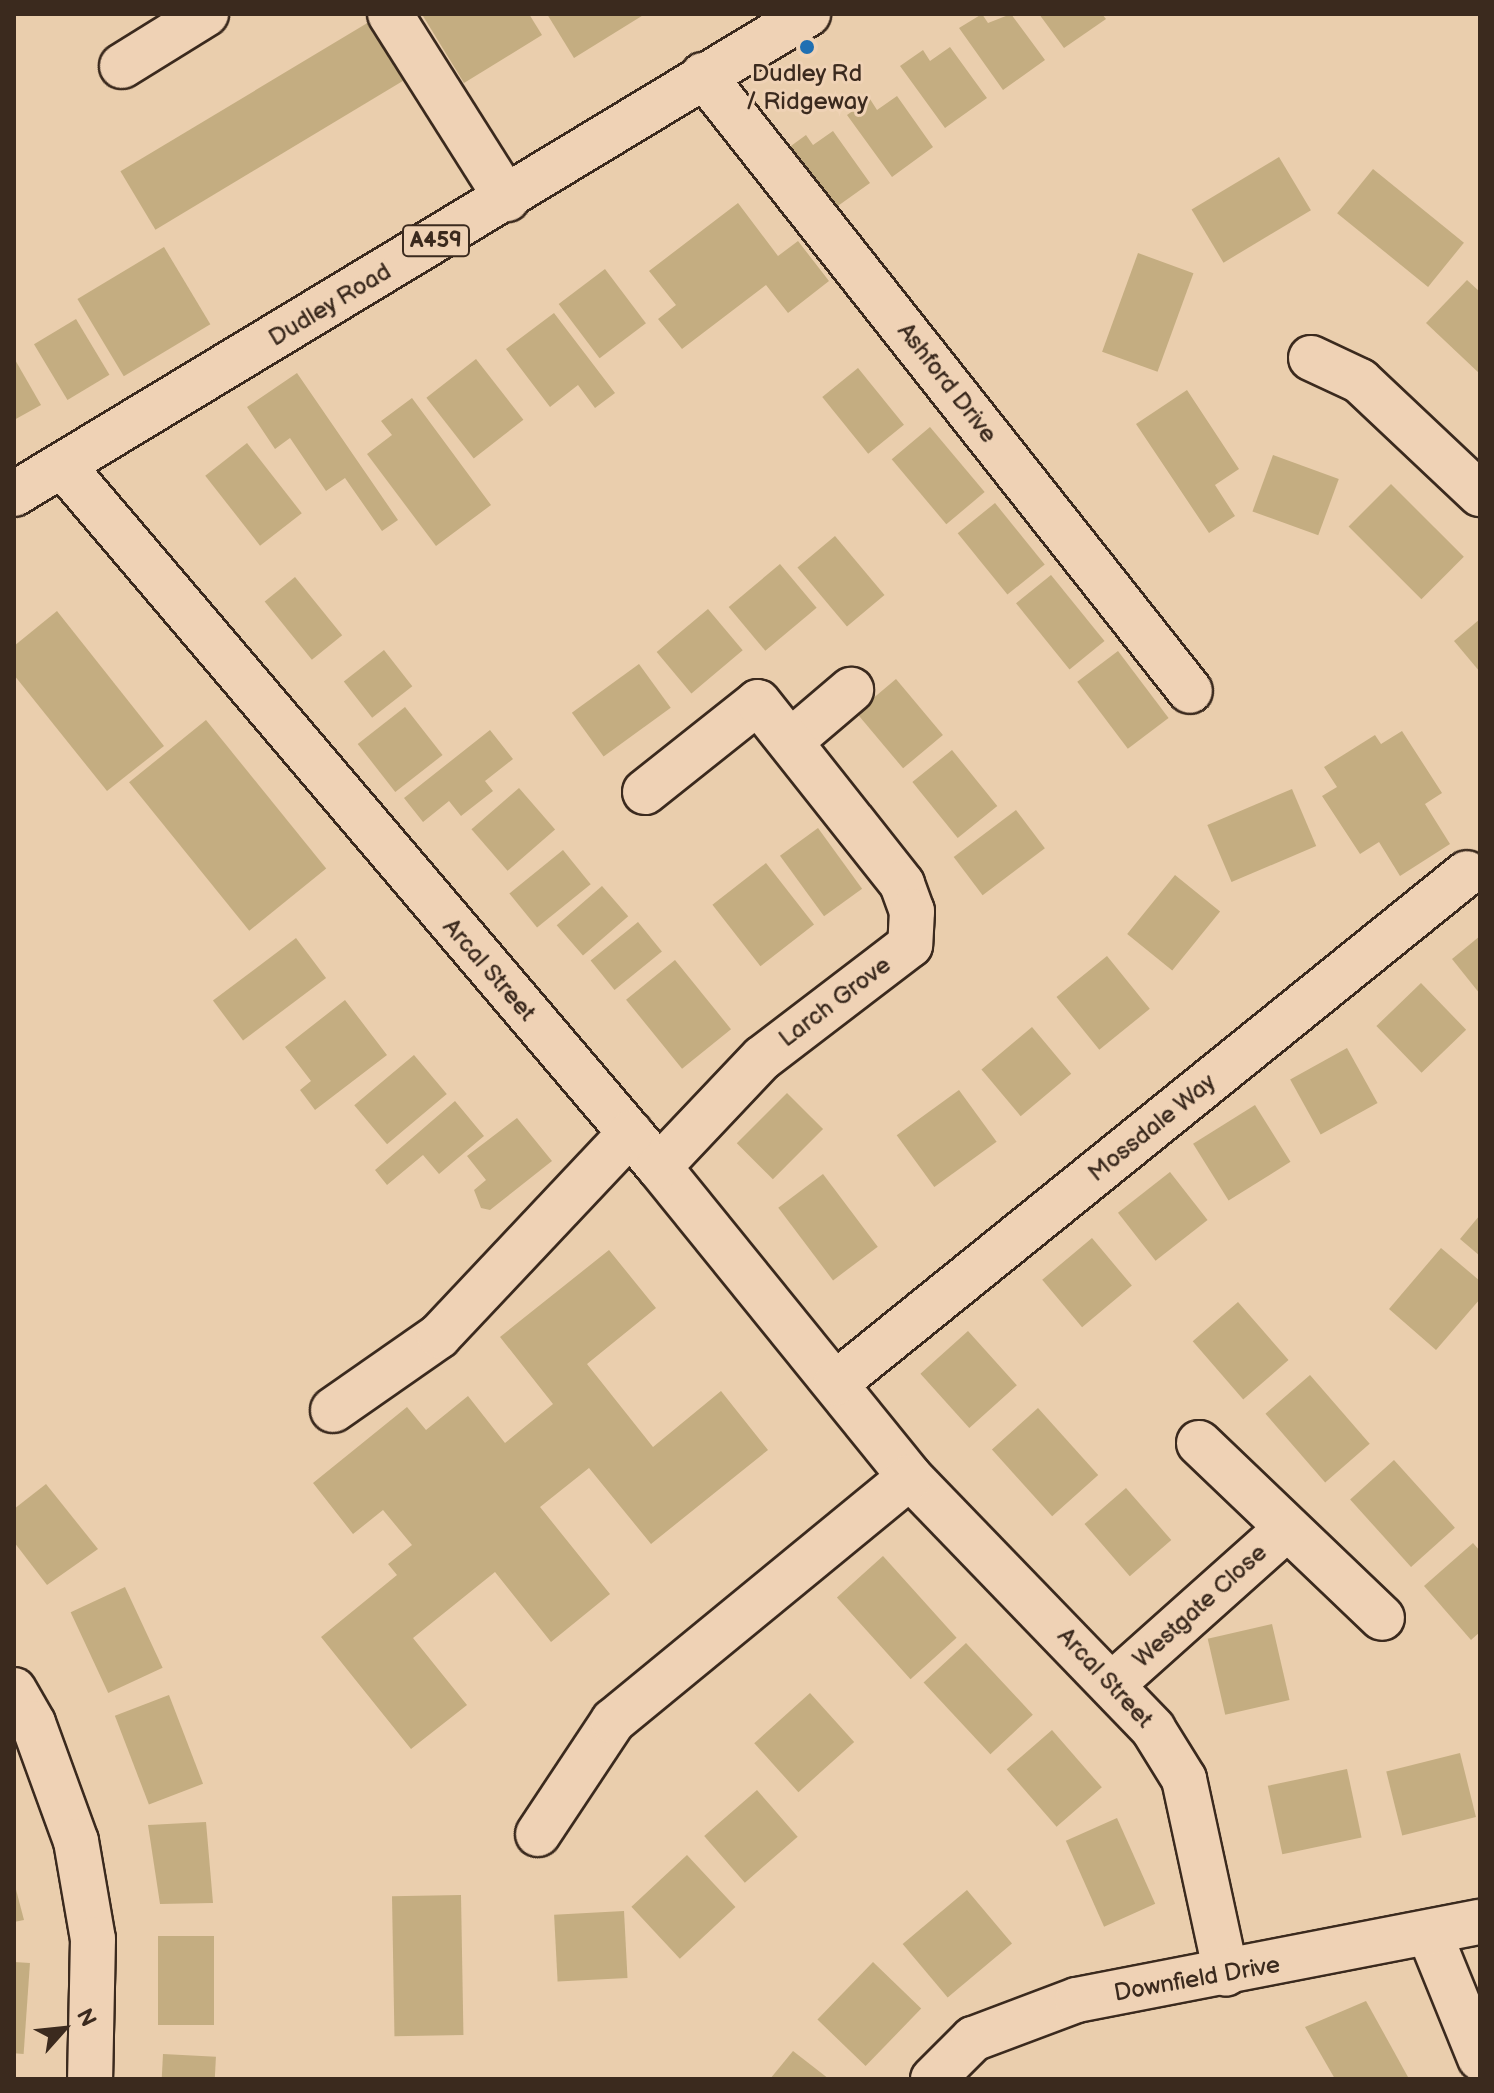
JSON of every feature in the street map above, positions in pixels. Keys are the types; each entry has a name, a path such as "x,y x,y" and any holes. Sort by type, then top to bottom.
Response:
{"street":[{"path":"122,66 206,14"},
{"path":"390,14 507,199"},
{"name":"Dudley Road","path":"14,494 507,199 703,75 808,14"},
{"name":"Ashford Drive","path":"703,75 1190,691"},
{"path":"1311,358 1360,381 1480,494"},
{"name":"Arcal Street","path":"63,466 659,1167 910,1477 1115,1682 1184,1779 1226,1974"},
{"path":"791,741 851,690"},
{"name":"Larch Grove","path":"645,792 758,702 902,884 912,911 910,945 762,1058 659,1167"},
{"name":"Mossdale Way","path":"836,1383 1467,873"},
{"path":"333,1410 439,1336 630,1133"},
{"name":"Westgate Close","path":"1199,1443 1285,1530 1382,1618"},
{"path":"538,1834 613,1721 910,1477"},
{"name":"Westgate Close","path":"1115,1682 1285,1530"},
{"path":"14,1690 33,1723 76,1841 93,1939 90,2079"},
{"name":"Downfield Drive","path":"933,2079 973,2039 1077,2000 1430,1935 1480,1922"},
{"path":"1430,1935 1480,2058"}],"building":[{"path":"529,14 542,35 464,83 423,16"},
{"path":"547,14 645,14 574,58"},
{"path":"982,14 988,23 1011,14 1045,60 1003,90 959,28"},
{"path":"1039,14 1102,14 1106,19 1064,48"},
{"path":"369,22 404,80 155,230 120,171"},
{"path":"950,47 987,98 945,128 900,66 923,50 930,61"},
{"path":"897,96 933,147 892,177 847,115 870,99 877,110"},
{"path":"833,131 870,183 828,213 784,151 806,135 813,145"},
{"path":"1279,157 1311,210 1224,263 1192,210"},
{"path":"1373,169 1464,243 1428,287 1337,213"},
{"path":"738,203 778,256 798,241 829,281 788,313 766,285 682,349 658,319 676,305 649,271"},
{"path":"164,247 210,324 124,376 77,299"},
{"path":"1138,253 1193,273 1158,372 1102,352"},
{"path":"605,269 646,323 600,358 559,304"},
{"path":"1467,280 1480,292 1480,374 1426,323"},
{"path":"554,313 615,393 595,408 578,385 550,407 506,349"},
{"path":"76,319 109,375 67,400 34,344"},
{"path":"14,358 41,405 14,420"},
{"path":"476,359 523,420 474,458 426,398"},
{"path":"858,368 904,425 868,454 822,397"},
{"path":"297,373 398,520 382,531 345,478 326,491 290,438 275,449 247,407"},
{"path":"1187,390 1239,469 1215,485 1235,516 1209,533 1136,424"},
{"path":"412,398 491,505 436,546 367,454 392,435 381,421"},
{"path":"930,427 985,492 946,524 892,459"},
{"path":"247,443 302,513 260,546 205,476"},
{"path":"1273,455 1339,479 1318,535 1252,511"},
{"path":"1391,484 1464,557 1421,599 1349,526"},
{"path":"995,503 1045,564 1007,595 958,533"},
{"path":"835,536 884,595 847,626 797,567"},
{"path":"780,564 817,608 765,651 729,607"},
{"path":"1051,575 1104,641 1070,669 1016,603"},
{"path":"295,577 342,635 312,660 265,602"},
{"path":"708,609 743,650 691,693 657,652"},
{"path":"57,611 164,746 107,791 14,675 14,646"},
{"path":"1480,619 1480,672 1454,641"},
{"path":"384,650 412,686 372,718 344,681"},
{"path":"1118,651 1169,718 1128,749 1077,682"},
{"path":"639,664 671,708 604,756 572,713"},
{"path":"896,679 943,735 903,768 856,712"},
{"path":"405,707 443,755 395,792 358,744"},
{"path":"206,720 326,868 249,931 129,782"},
{"path":"490,730 513,759 485,781 493,791 461,816 449,801 423,822 404,798"},
{"path":"1402,731 1442,793 1425,804 1450,844 1400,876 1379,842 1360,854 1322,796 1337,787 1324,767 1375,735 1381,744"},
{"path":"952,750 997,806 958,838 912,782"},
{"path":"519,788 555,830 508,871 471,829"},
{"path":"1292,789 1316,846 1232,882 1207,825"},
{"path":"1016,810 1045,848 983,895 954,857"},
{"path":"818,828 862,889 824,916 780,856"},
{"path":"563,850 591,884 537,928 509,893"},
{"path":"766,863 814,924 760,966 712,905"},
{"path":"1175,875 1220,912 1172,971 1127,934"},
{"path":"602,886 628,916 583,956 557,925"},
{"path":"638,922 662,952 615,990 591,960"},
{"path":"1480,936 1480,994 1452,959"},
{"path":"296,938 326,978 243,1041 213,1001"},
{"path":"1107,956 1150,1009 1099,1050 1056,997"},
{"path":"675,960 731,1029 682,1069 626,1000"},
{"path":"1421,983 1466,1030 1422,1073 1376,1026"},
{"path":"345,1000 387,1055 315,1110 300,1090 311,1081 285,1047"},
{"path":"1032,1027 1071,1074 1021,1116 981,1069"},
{"path":"1347,1048 1378,1103 1321,1135 1290,1080"},
{"path":"414,1055 447,1094 387,1144 354,1105"},
{"path":"959,1090 997,1142 934,1187 897,1135"},
{"path":"787,1093 823,1129 773,1179 737,1143"},
{"path":"455,1101 484,1136 439,1174 423,1155 387,1185 375,1170"},
{"path":"1255,1105 1291,1162 1229,1201 1193,1144"},
{"path":"517,1118 552,1161 490,1210 481,1208 474,1190 486,1180 467,1156"},
{"path":"1170,1172 1208,1220 1156,1261 1118,1213"},
{"path":"823,1174 878,1247 833,1280 778,1208"},
{"path":"1480,1215 1480,1256 1460,1239"},
{"path":"1092,1238 1132,1285 1082,1327 1042,1280"},
{"path":"1441,1248 1480,1281 1480,1299 1436,1350 1389,1309"},
{"path":"609,1250 656,1308 587,1364 653,1447 721,1391 768,1450 651,1544 589,1468 540,1507 610,1594 551,1642 495,1572 413,1638 467,1705 411,1749 321,1637 397,1575 388,1564 412,1545 383,1510 353,1534 313,1483 407,1407 426,1430 468,1396 505,1443 553,1404 500,1337"},
{"path":"1238,1302 1289,1360 1243,1399 1193,1341"},
{"path":"968,1331 1017,1385 969,1428 920,1374"},
{"path":"1310,1375 1370,1444 1325,1482 1265,1414"},
{"path":"1038,1408 1098,1475 1052,1516 992,1449"},
{"path":"1394,1460 1455,1528 1411,1567 1350,1499"},
{"path":"46,1484 98,1549 47,1585 14,1542 14,1509"},
{"path":"1126,1488 1171,1540 1130,1576 1084,1524"},
{"path":"1473,1543 1480,1551 1480,1632 1471,1640 1424,1586"},
{"path":"883,1556 957,1638 911,1679 837,1597"},
{"path":"125,1587 163,1668 108,1693 71,1612"},
{"path":"1272,1624 1290,1700 1225,1715 1208,1639"},
{"path":"966,1643 1033,1715 990,1754 924,1683"},
{"path":"810,1693 854,1742 798,1792 754,1743"},
{"path":"169,1695 203,1784 149,1804 115,1716"},
{"path":"1052,1730 1102,1787 1057,1827 1007,1769"},
{"path":"1460,1753 1476,1817 1402,1835 1386,1771"},
{"path":"1347,1769 1362,1837 1282,1854 1268,1786"},
{"path":"757,1790 798,1837 745,1883 704,1836"},
{"path":"1117,1818 1155,1904 1104,1927 1066,1841"},
{"path":"206,1822 213,1903 160,1904 148,1825"},
{"path":"687,1855 735,1907 680,1959 631,1907"},
{"path":"14,1882 24,1920 14,1922"},
{"path":"967,1890 1012,1944 948,1998 903,1944"},
{"path":"461,1895 463,2035 394,2036 392,1896"},
{"path":"624,1911 628,1978 558,1982 554,1915"},
{"path":"158,1936 214,1936 214,2025 158,2025"},
{"path":"14,1962 30,1963 24,2054 14,2053"},
{"path":"873,1962 921,2009 866,2066 817,2020"},
{"path":"1366,2001 1408,2077 1335,2079 1305,2027"},
{"path":"793,2051 829,2079 770,2079"},
{"path":"163,2054 216,2057 215,2079 162,2079"}],"place":[{"name":"Dudley Rd / Ridgeway","path":"807,47"}]}
